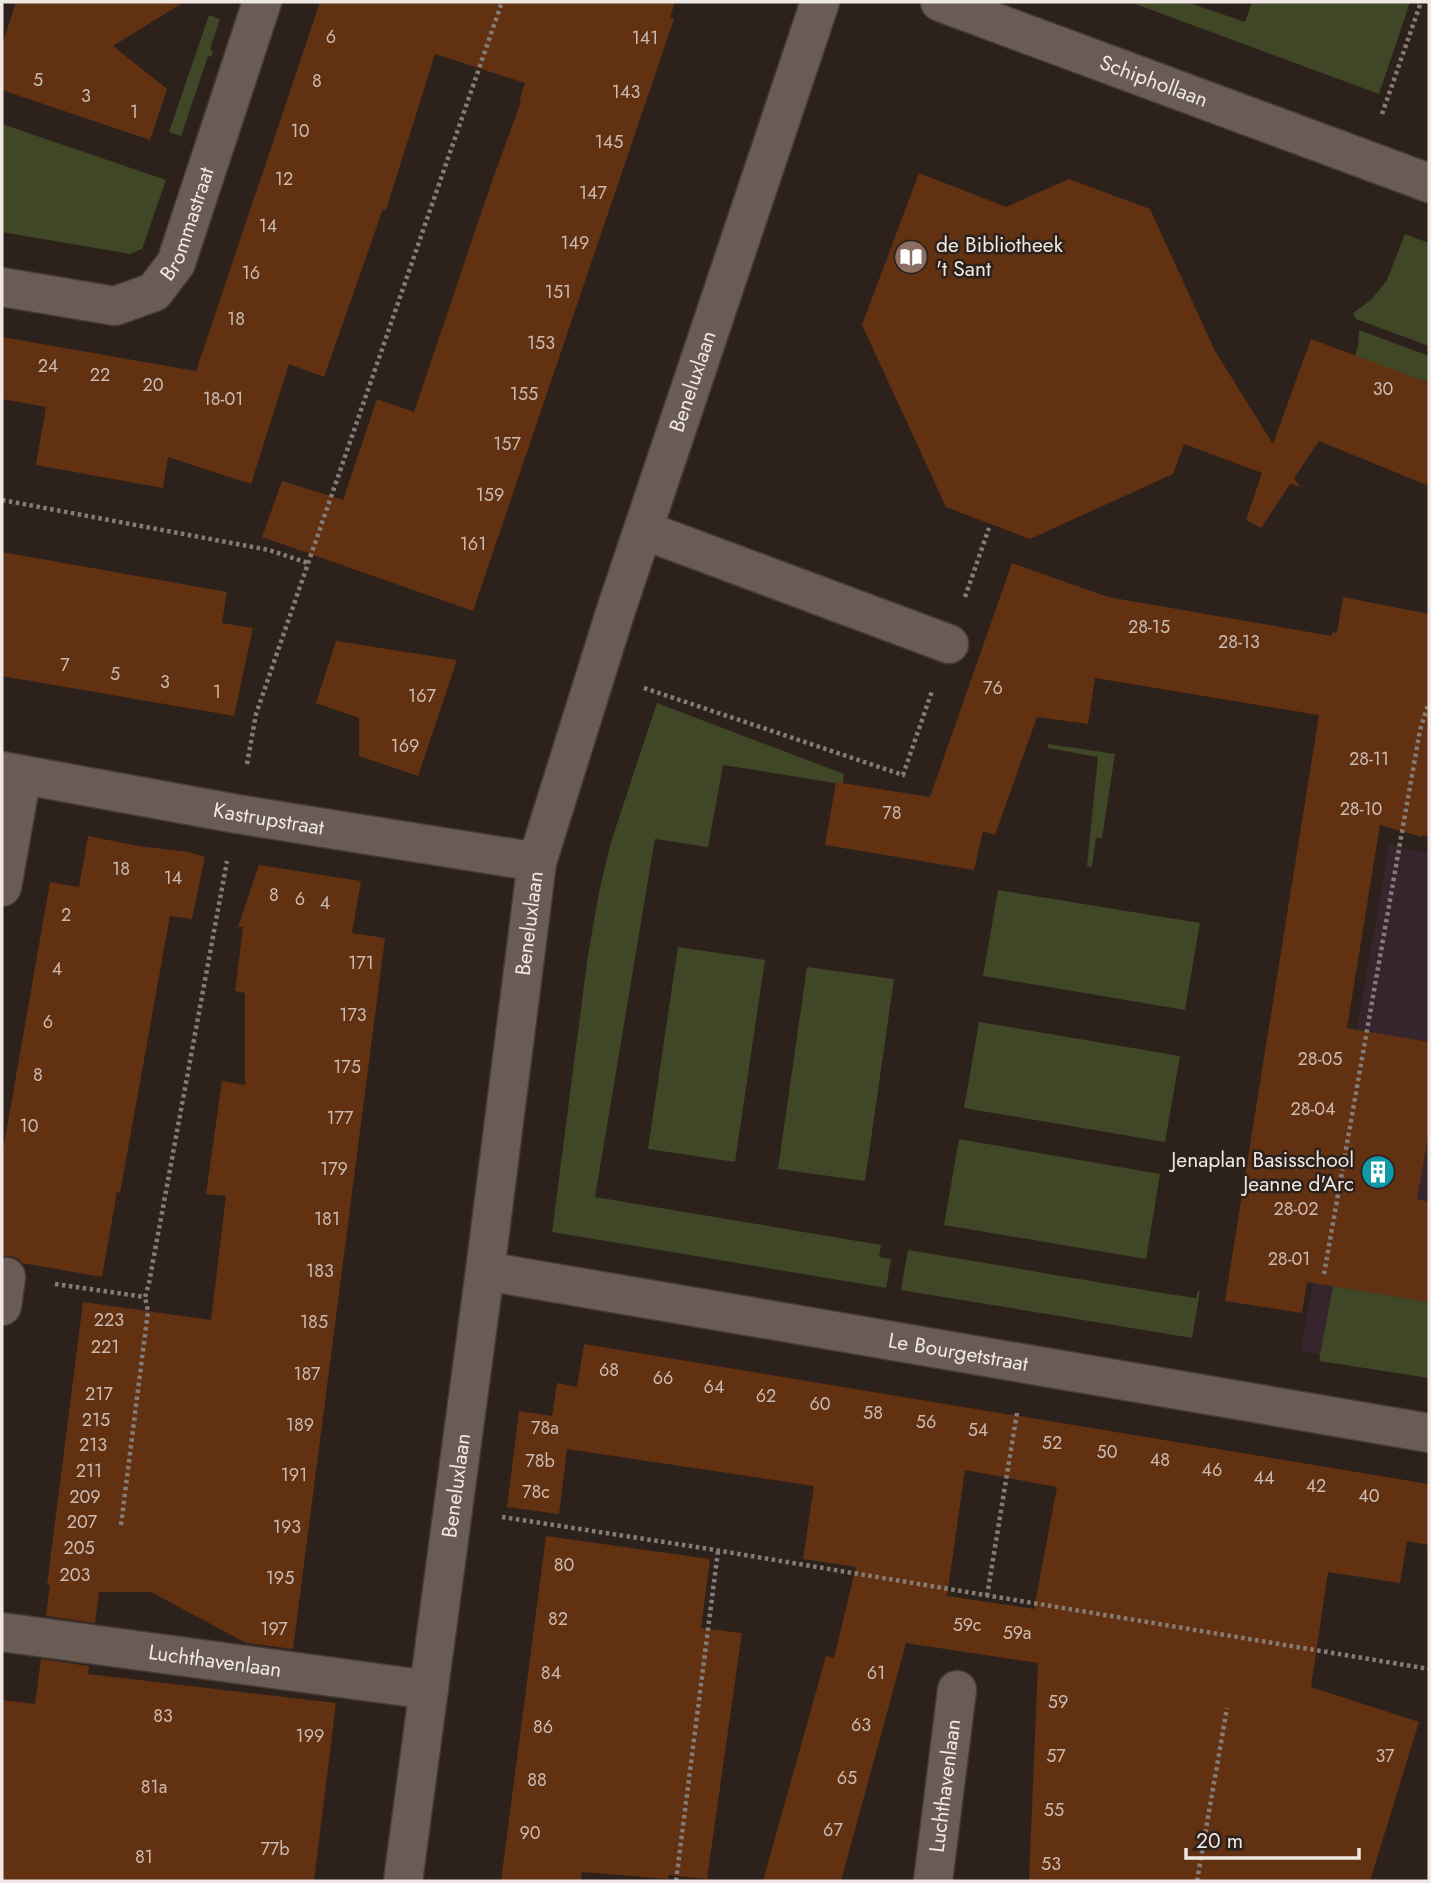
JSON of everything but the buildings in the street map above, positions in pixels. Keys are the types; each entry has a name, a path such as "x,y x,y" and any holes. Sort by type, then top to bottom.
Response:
{"street":[{"name":"Brommastraat","path":"2,287 115,306 154,292 176,264 262,2"},
{"name":"Beneluxlaan","path":"403,1881 537,862 643,530 820,2"},
{"name":"Schiphollaan","path":"940,2 1429,183"},
{"path":"643,530 949,644"},
{"path":"2,887 12,773"},
{"name":"Kastrupstraat","path":"12,773 237,814 537,862"},
{"name":"Le Bourgetstraat","path":"485,1271 1429,1433"},
{"name":"Luchthavenlaan","path":"2,1632 429,1690"},
{"name":"Luchthavenlaan","path":"933,1881 957,1690"}],"path":[{"path":"237,814 256,714 502,2"},
{"path":"1367,160 1420,2"},
{"path":"2,500 270,550 308,563"},
{"path":"597,672 902,775 989,528"},
{"path":"1324,1273 1420,730 1429,702"},
{"path":"121,1525 148,1311 145,1297 227,860"},
{"path":"4,1292 145,1297"},
{"path":"987,1596 1025,1364"},
{"path":"453,1509 1429,1669"},
{"path":"676,1881 719,1551"},
{"path":"1197,1881 1227,1708"}],"shaded area":[{"path":"1389,845 1429,853 1429,1374 1301,1351"}],"green space":[{"path":"1130,2 1186,2 1245,22 1252,2 1410,2 1379,94"},
{"path":"209,15 220,19 210,49 213,51 211,57 208,56 181,136 169,132"},
{"path":"2,124 166,180 142,249 130,254 2,232"},
{"path":"1405,234 1429,243 1429,346 1356,319 1353,313 1371,300 1387,280"},
{"path":"1359,330 1429,356 1429,383 1355,356"},
{"path":"657,703 844,774 843,783 723,765 708,847 655,839 595,1197 881,1245 879,1257 891,1259 886,1288 552,1232 588,955 599,892 611,842"},
{"path":"1048,744 1115,754 1102,838 1096,838 1092,867 1087,866 1098,757 1048,748"},
{"path":"998,890 1200,923 1185,1010 983,976"},
{"path":"678,947 765,960 735,1162 648,1149"},
{"path":"807,967 894,979 865,1181 778,1169"},
{"path":"979,1022 1180,1056 1165,1142 964,1108"},
{"path":"959,1139 1160,1174 1146,1259 944,1225"},
{"path":"908,1250 1196,1298 1200,1291 1192,1338 901,1290"},
{"path":"1333,1286 1429,1302 1429,1378 1319,1361"}],"place":[{"name":"de Bibliotheek 't Sant","path":"911,257"},
{"name":"Jenaplan Basisschool Jeanne d'Arc","path":"1378,1172"}]}
